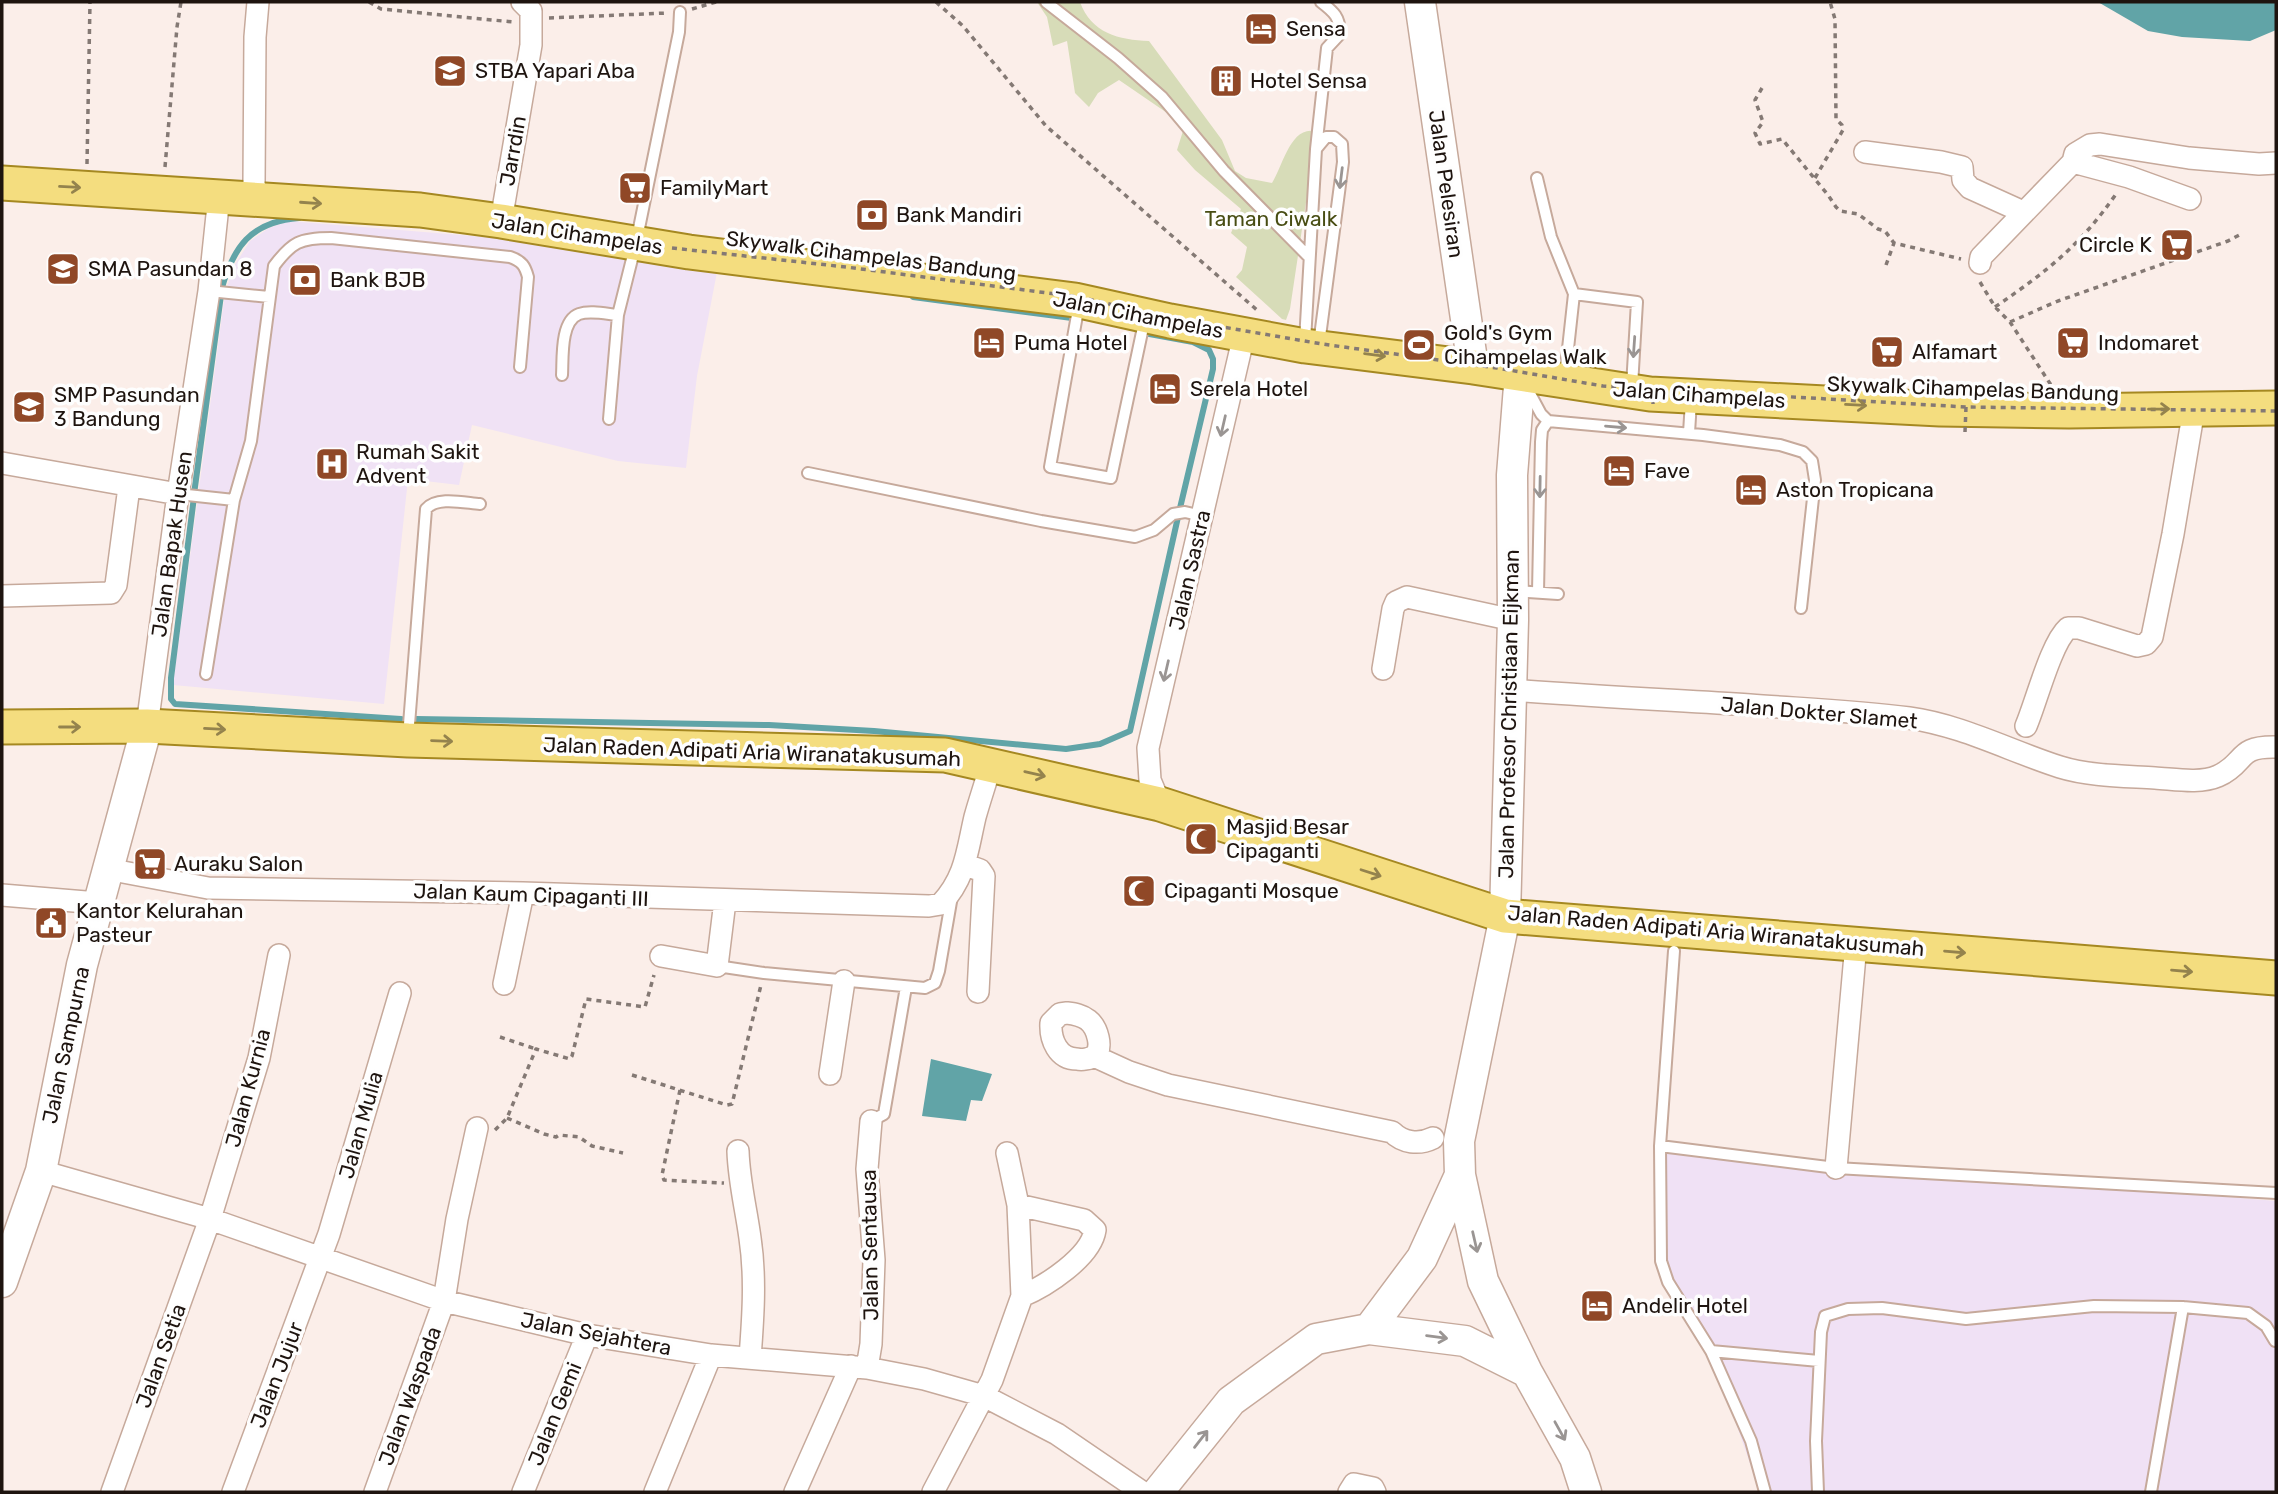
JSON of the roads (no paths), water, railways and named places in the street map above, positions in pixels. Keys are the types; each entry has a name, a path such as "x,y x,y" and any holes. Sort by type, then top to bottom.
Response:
{"main road":[{"name":"Jalan Cihampelas","path":"2,183 420,210 501,220 689,252 1080,301 1162,320 1283,336 1645,395 1940,410 2063,403 2276,410"},
{"name":"Jalan Raden Adipati Aria Wiranatakusumah","path":"2,727 147,726 408,740 946,755 1160,804 1505,915 2276,978"}],"street":[{"path":"257,199 254,183 254,79 258,2"},
{"name":"Jalan Pelesiran","path":"1420,2 1473,367"},
{"name":"Jarrdin","path":"501,220 529,15"},
{"path":"1980,263 1981,257 2073,162 2075,154 2080,150 2099,144 2189,158 2276,163"},
{"path":"1865,152 1962,167 1963,180 1970,188 2023,212"},
{"path":"2073,162 2129,177 2190,200"},
{"name":"Jalan Bapak Husen","path":"147,726 209,291 219,196"},
{"name":"Jalan Sastra","path":"1160,804 1150,780 1148,748 1202,516 1283,336"},
{"name":"Jalan Profesor Christiaan Eijkman","path":"1520,374 1512,475 1521,601 1511,690 1505,915 1444,1140 1460,1175 1483,1280 1527,1372 1575,1458 1586,1492"},
{"path":"2026,726 2054,646 2068,628 2079,628 2137,646 2146,644 2152,637 2194,409"},
{"path":"2,463 178,494"},
{"path":"2,596 111,593 116,585 128,486"},
{"path":"1383,669 1393,609 1401,598 1521,601"},
{"name":"Jalan Dokter Slamet","path":"1511,690 1911,718 1966,732 2063,768 2154,778 2200,780 2217,776 2233,766 2244,752 2258,746 2276,747"},
{"name":"Jalan Sampurna","path":"2,1282 41,1171 82,965 91,902 107,869 147,726"},
{"path":"952,892 966,865 975,816 991,764"},
{"path":"966,865 980,870 984,877 978,992"},
{"name":"Jalan Kaum Cipaganti III","path":"107,869 208,888 929,906 942,904 952,892"},
{"path":"504,984 523,894"},
{"path":"2,895 91,902"},
{"path":"661,956 717,966 725,901"},
{"path":"1836,1168 1856,944"},
{"name":"Jalan Kurnia","path":"210,1219 259,1058 279,955"},
{"path":"830,1074 844,981"},
{"name":"Jalan Mulia","path":"321,1257 400,993"},
{"path":"1094,1056 1129,1072 1168,1084 1392,1132 1402,1127 1425,1131 1444,1140"},
{"name":"Jalan Sentausa","path":"795,1492 871,1344 874,1260 867,1169 871,1121"},
{"name":"Jalan Waspada","path":"375,1492 444,1301 477,1128"},
{"path":"738,1151 739,1184 751,1251 755,1301 750,1358"},
{"path":"933,1492 984,1396 1008,1341 1022,1296 1018,1205 1007,1153"},
{"name":"Jalan Sejahtera","path":"41,1171 210,1219 444,1301 587,1335 711,1355 859,1367 924,1379 984,1396 1057,1434 1142,1492"},
{"name":"Jalan Profesor Christiaan Eijkman","path":"1369,1329 1422,1258 1460,1175"},
{"path":"1018,1205 1084,1220 1095,1230 1092,1238 1065,1271 1046,1286 1022,1296"},
{"name":"Jalan Setia","path":"112,1492 210,1219"},
{"name":"Jalan Jujur","path":"233,1492 321,1257"},
{"path":"1158,1492 1231,1401 1316,1339 1369,1329 1465,1341 1527,1372"},
{"name":"Jalan Gemi","path":"523,1492 587,1335"},
{"path":"654,1492 711,1355"},
{"path":"1350,1489 1354,1484 1380,1492"}],"lane":[{"path":"1046,2 1118,58 1162,97 1224,171 1309,257"},
{"path":"1283,336 1309,257 1316,149 1327,48 1340,34 1340,22 1333,10 1321,2"},
{"path":"608,419 618,315 636,243 680,12"},
{"path":"1283,336 1343,162 1342,144 1334,137 1326,137 1316,149"},
{"path":"1537,177 1551,237 1574,294 1564,382"},
{"path":"206,674 234,500 251,441 274,266 285,251 296,242 310,238 331,238 510,257 519,261 525,267 528,277 520,368"},
{"path":"209,291 269,298"},
{"path":"1574,294 1637,302 1645,395"},
{"path":"1080,301 1051,467 1111,478 1162,320"},
{"path":"562,376 565,340 571,320 578,314 585,313 618,315"},
{"path":"1520,374 1541,414 1548,421 1689,433 1780,445 1803,452 1812,461 1815,480 1801,608"},
{"path":"1689,433 1691,397"},
{"path":"1548,421 1542,430 1521,601 1558,594"},
{"path":"808,473 1041,521 1135,537 1154,530 1173,514 1185,512 1202,516"},
{"path":"178,494 234,500"},
{"path":"408,740 426,509 429,504 436,502 480,504"},
{"path":"717,966 925,988 935,983 939,971 952,892"},
{"path":"1674,951 1660,1146 1661,1261 1664,1272 1711,1351 1751,1441 1765,1492"},
{"path":"871,1121 884,1114 906,987"},
{"path":"1660,1146 1836,1168 2276,1193"},
{"path":"1818,1492 1816,1441 1819,1361 1825,1316 1848,1309 1882,1308 1966,1319 2094,1306 2183,1307 2248,1313 2266,1326 2275,1341"},
{"path":"2151,1492 2183,1307"},
{"path":"1711,1351 1819,1361"}],"water":[{"path":"2098,2 2276,2 2276,30 2250,41 2182,37 2148,31"},
{"path":"931,1059 992,1074 982,1101 971,1100 966,1121 922,1116"}],"waterway":[{"path":"221,291 231,262 246,240 268,225 299,218"},
{"path":"194,494 221,295"},
{"path":"913,297 1072,318"},
{"path":"1144,333 1193,342 1209,350 1213,359 1213,369 1180,508"},
{"path":"194,497 171,678 171,699 175,704 401,719"},
{"path":"416,719 769,725 874,731 1066,749 1100,744 1130,731 1178,517"}],"place":[{"name":"Sensa","path":"1261,29"},
{"name":"STBA Yapari Aba","path":"450,71"},
{"name":"Hotel Sensa","path":"1226,81"},
{"name":"FamilyMart","path":"635,188"},
{"name":"Bank Mandiri","path":"872,215"},
{"name":"Circle K","path":"2177,245"},
{"name":"SMA Pasundan 8","path":"63,269"},
{"name":"Bank BJB","path":"305,280"},
{"name":"Puma Hotel","path":"989,343"},
{"name":"Indomaret","path":"2073,343"},
{"name":"Gold's Gym Cihampelas Walk","path":"1419,345"},
{"name":"Alfamart","path":"1887,352"},
{"name":"Serela Hotel","path":"1165,389"},
{"name":"SMP Pasundan 3 Bandung","path":"29,407"},
{"name":"Rumah Sakit Advent","path":"332,464"},
{"name":"Fave","path":"1619,471"},
{"name":"Aston Tropicana","path":"1751,490"},
{"name":"Masjid Besar Cipaganti","path":"1201,839"},
{"name":"Auraku Salon","path":"150,864"},
{"name":"Cipaganti Mosque","path":"1139,891"},
{"name":"Kantor Kelurahan Pasteur","path":"51,923"},
{"name":"Andelir Hotel","path":"1597,1306"}],"park label":[{"name":"Taman Ciwalk","path":"1271,219"}]}
